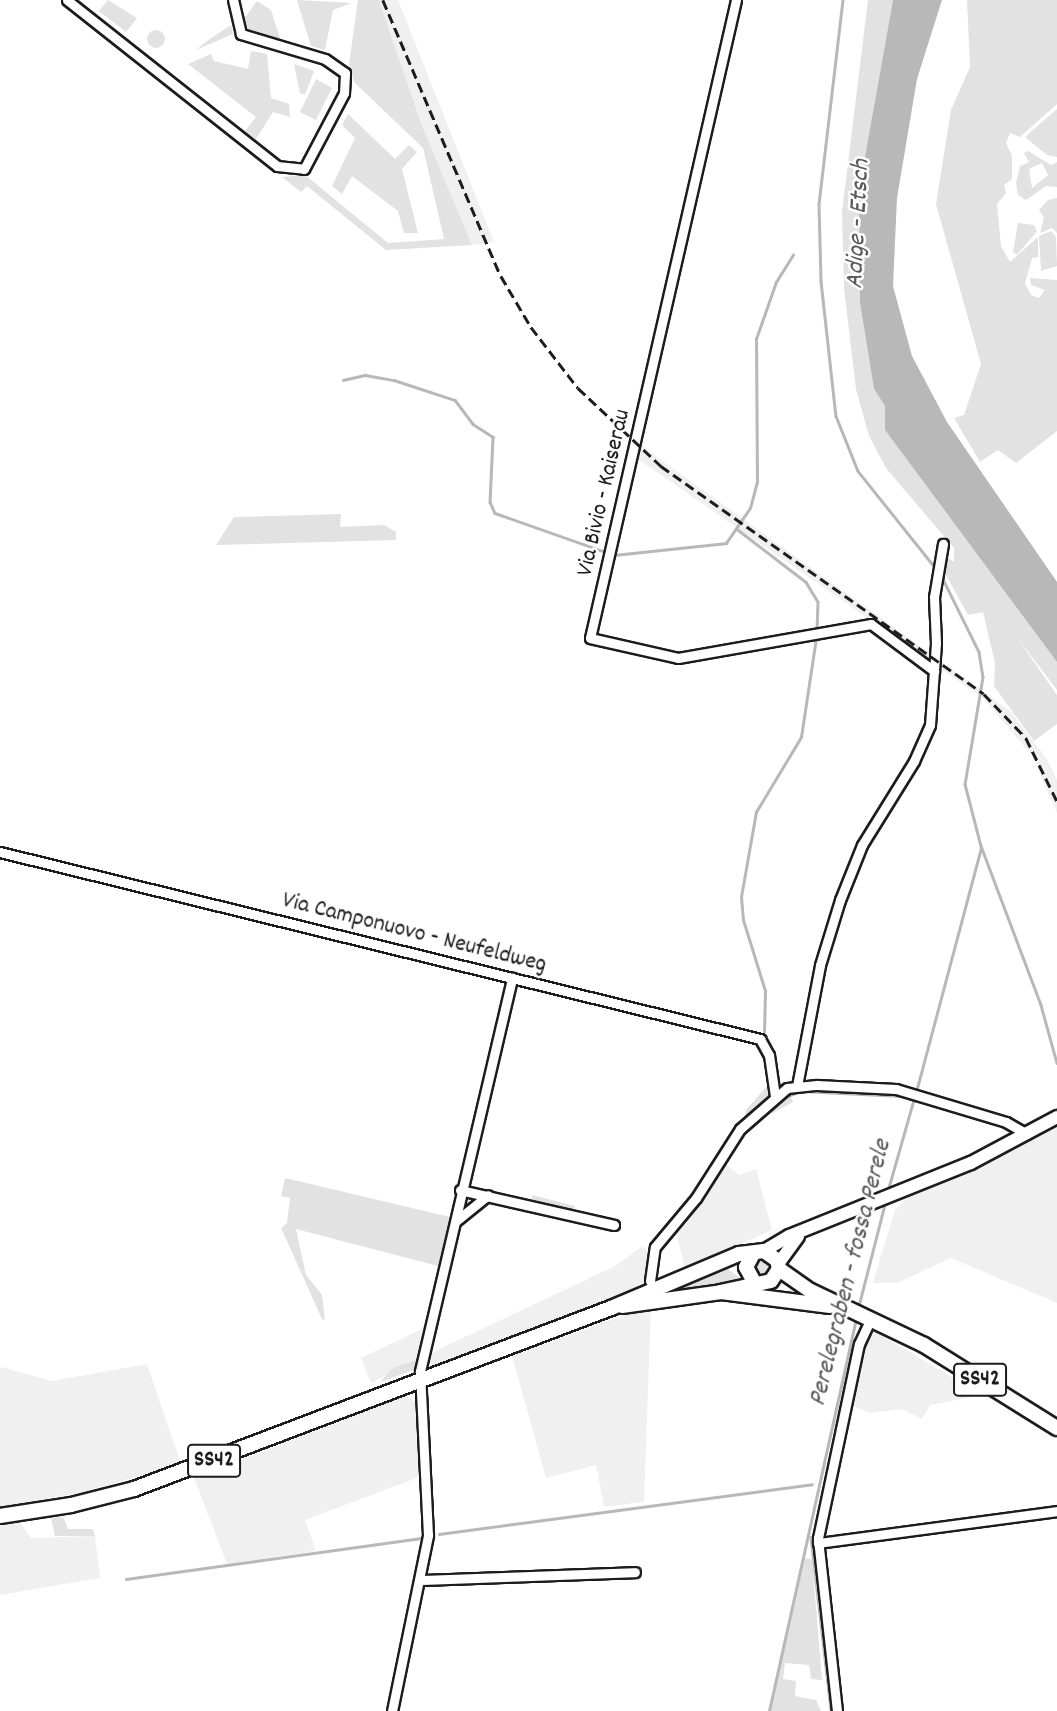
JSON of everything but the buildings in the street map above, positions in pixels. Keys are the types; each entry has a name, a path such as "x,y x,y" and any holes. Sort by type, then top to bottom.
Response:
{"main road":[{"path":"754,1282 746,1270 758,1253 803,1231 971,1163 1057,1116"},
{"path":"776,1271 803,1231"},
{"name":"SS42","path":"0,1516 71,1505 134,1489 611,1308 739,1254 758,1253 776,1271 853,1312 924,1345 1057,1428"},
{"name":"SS42","path":"611,1308 721,1292 754,1282 776,1271"},
{"name":"SS42","path":"721,1292 853,1312"}],"street":[{"path":"67,0 276,166 304,169 344,93 345,73 325,58 241,34 233,0"},
{"name":"Via Bivio - Kaiserau","path":"736,0 590,638 678,658 871,624 934,671"},
{"path":"797,1086 828,935 862,845 924,740 930,724 934,671 935,580 943,544"},
{"name":"Via Camponuovo - Neufeldweg","path":"0,852 511,981 760,1039 769,1055 775,1096"},
{"path":"391,1711 428,1535 420,1380 456,1221 460,1190 511,981"},
{"path":"650,1281 655,1247 696,1198 740,1129 775,1096 797,1086 917,1094 1006,1122 1027,1134"},
{"path":"460,1190 614,1225"},
{"path":"456,1221 488,1195"},
{"path":"837,1711 818,1543 859,1344 853,1312"},
{"path":"818,1543 1057,1511"},
{"path":"420,1580 635,1572"}],"shaded area":[{"path":"108,0 137,18 126,32 99,11"},
{"path":"297,0 352,3 333,10 325,50 311,46"},
{"path":"358,0 379,0 421,123 472,245 386,250 307,186 301,192 282,177 305,175 388,243 444,239 423,148 354,82 349,64"},
{"path":"379,0 398,0 494,242 472,245 421,123"},
{"path":"868,0 893,0 859,190 860,303 874,389 885,406 885,430 1057,662 1057,690 1014,633 1057,695 1057,724 1034,741 994,686 995,663 983,612 968,615 940,564 945,556 954,562 954,548 886,468 869,436 856,389 844,288 842,212"},
{"path":"893,0 942,0 917,79 897,198 893,286 912,356 947,422 1057,582 1057,662 885,430 885,406 874,389 860,303 859,190"},
{"path":"967,0 1057,0 1057,104 1020,137 1010,133 1006,143 1012,156 1012,179 1004,185 1006,193 997,204 1001,246 1010,262 1038,237 1038,257 1032,258 1025,283 1031,295 1039,298 1045,290 1031,285 1030,278 1057,280 1057,431 1016,463 998,450 980,462 954,418 964,415 981,364 936,204 951,110 970,67"},
{"path":"257,1 271,10 281,41 246,28 243,20"},
{"path":"231,25 233,34 196,50 207,41"},
{"path":"156,30 162,33 165,39 162,45 156,48 150,45 147,39 150,33"},
{"path":"251,51 267,54 271,98 289,104 290,117 273,112 256,139 245,131 256,117 188,64 211,54 214,61 248,69"},
{"path":"294,64 314,71 305,95 300,93"},
{"path":"316,79 332,88 316,120 300,112"},
{"path":"1057,109 1057,157 1047,155 1025,137"},
{"path":"348,114 395,159 409,145 417,152 402,169 418,233 404,233 398,211 352,176 342,194 332,186 355,138 342,125"},
{"path":"1028,151 1051,165 1057,162 1057,187 1046,186 1026,200 1018,195 1016,183 1020,166 1029,162 1024,153","holes":["1042,163 1048,175 1032,188 1029,169"]},
{"path":"1057,198 1057,233 1052,228 1040,233 1044,218 1039,210 1048,200"},
{"path":"1018,223 1034,225 1037,231 1017,255 1013,252"},
{"path":"1051,231 1056,237 1057,266 1041,271 1039,236"},
{"path":"639,444 1010,711 1047,759 1057,780 1057,813 1031,754 983,698 635,457"},
{"path":"341,514 340,527 384,525 396,532 396,540 216,545 234,517"},
{"path":"768,1085 769,1095 746,1116 746,1110"},
{"path":"789,1093 793,1102 754,1123 753,1118"},
{"path":"1057,1127 1057,1303 951,1258 897,1283 873,1283 895,1210 907,1197"},
{"path":"726,1164 739,1175 756,1169 772,1230 685,1270 676,1230"},
{"path":"285,1178 450,1217 438,1266 296,1229 306,1275 322,1295 325,1320 322,1319 281,1228 287,1223 290,1198 281,1196"},
{"path":"532,1195 575,1206 573,1211 532,1200"},
{"path":"643,1246 648,1252 644,1286 432,1367 429,1354 613,1267"},
{"path":"763,1258 769,1261 772,1267 769,1273 763,1276 757,1273 754,1267 757,1261"},
{"path":"724,1266 745,1282 669,1291 668,1288"},
{"path":"651,1305 644,1502 604,1507 596,1465 546,1478 512,1356"},
{"path":"422,1329 416,1360 371,1383 361,1358"},
{"path":"875,1332 983,1395 930,1405 922,1419 902,1409 869,1413 850,1404 862,1348"},
{"path":"416,1360 414,1370 380,1382 393,1368"},
{"path":"147,1364 181,1464 84,1492 0,1507 0,1367 52,1381"},
{"path":"405,1396 417,1403 422,1476 305,1520 316,1551 227,1564 194,1478"},
{"path":"63,1517 68,1529 93,1529 95,1536 55,1536 51,1518"},
{"path":"19,1521 31,1538 95,1536 100,1578 0,1595 0,1524"},
{"path":"805,1558 812,1559 822,1680 811,1679 809,1665 785,1663 783,1679 796,1681 795,1696 816,1700 821,1711 770,1711"}],"waterway":[{"path":"843,0 819,204 821,281 836,416 858,471 937,570"},
{"path":"614,555 726,543 750,508 757,482 756,339 776,282 793,255"},
{"path":"343,380 365,375 394,380 455,400 473,424 493,437 490,502 495,513 606,552"},
{"path":"737,529 806,582 818,602 817,632"},
{"path":"941,575 979,652 983,677 965,784 981,846 1041,1005 1057,1063"},
{"path":"764,1032 765,991 743,920 741,897 756,812 801,737 816,638"},
{"name":"Perelegraben - fossa Perele","path":"916,1092 981,848"},
{"path":"124,887 206,907"},
{"path":"368,947 508,982"},
{"path":"514,984 569,997"},
{"path":"664,1020 702,1029"},
{"path":"780,1099 801,1091 902,1096"},
{"name":"Perelegraben - fossa Perele","path":"887,1193 914,1098"},
{"name":"Perelegraben - fossa Perele","path":"858,1308 885,1203"},
{"name":"Perelegraben - fossa Perele","path":"769,1711 856,1318"},
{"path":"439,1534 812,1484"},
{"path":"811,1537 831,1711"},
{"path":"126,1579 421,1538"}],"railway":[{"path":"383,0 501,276 531,327 578,388 661,466 984,694 1026,738 1057,801"}],"water label":[{"name":"Adige - Etsch","path":"859,224"}]}
